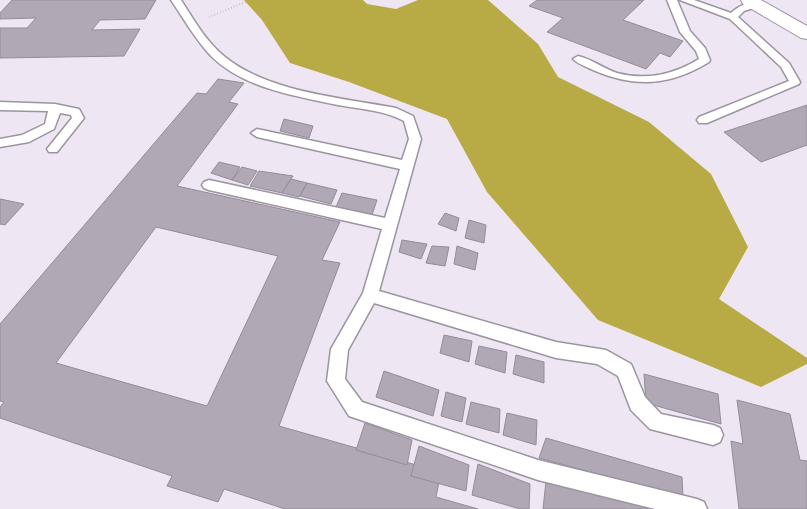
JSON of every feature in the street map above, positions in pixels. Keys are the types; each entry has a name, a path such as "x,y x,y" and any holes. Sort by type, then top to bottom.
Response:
{"street":[{"path":"752,2 807,34"}],"lane":[{"path":"176,0 199,35 221,60 242,75 280,87 396,112 409,119 415,140 370,295 340,350 336,381 356,409 538,470 697,509"},
{"path":"578,58 616,76 655,80 688,71 704,60 701,50 685,32 672,0"},
{"path":"685,0 733,17 785,65 795,82 703,120"},
{"path":"733,17 740,9 752,2"},
{"path":"0,106 56,108 75,112 78,118 53,149"},
{"path":"0,143 26,139 50,126 56,108"},
{"path":"257,133 407,166"},
{"path":"209,185 390,225"},
{"path":"370,295 556,350 600,356 625,370 638,403 657,422 712,435"}],"path":[{"path":"192,23 250,0"}],"shaded area":[{"path":"244,0 363,0 367,4 396,9 418,0 488,0 538,44 558,77 649,122 711,174 748,247 719,299 807,358 807,364 761,387 598,320 487,192 447,119 349,82 290,63 262,20"}],"building":[{"path":"12,0 156,0 145,19 100,20 92,30 140,29 124,56 0,58 0,28 27,28 36,18 0,19 0,13"},
{"path":"537,0 644,0 623,20 683,41 670,57 660,53 646,69 547,32 563,18 529,6"},
{"path":"218,79 244,83 229,102 238,104 177,186 340,222 322,260 340,263 279,426 441,472 436,497 478,509 285,509 224,489 218,502 167,486 172,476 0,418 0,407 4,402 0,401 0,324 197,93 206,94","holes":["156,227 278,256 207,406 56,363"]},
{"path":"807,105 807,145 761,162 724,132"},
{"path":"284,119 313,126 309,138 280,131"},
{"path":"219,162 240,167 232,180 211,173"},
{"path":"242,167 257,171 248,185 232,180"},
{"path":"259,171 293,176 282,193 250,186"},
{"path":"291,179 307,183 299,197 282,193"},
{"path":"307,183 337,190 331,204 300,196"},
{"path":"342,193 377,200 372,215 336,207"},
{"path":"0,199 24,204 5,225 0,224"},
{"path":"445,213 459,218 456,231 438,224"},
{"path":"469,220 486,225 484,243 465,238"},
{"path":"402,240 427,244 421,259 399,252"},
{"path":"432,246 449,247 445,266 426,263"},
{"path":"457,246 478,253 475,270 454,264"},
{"path":"444,335 472,341 469,362 440,353"},
{"path":"479,346 507,352 505,373 475,364"},
{"path":"516,355 544,362 544,383 513,374"},
{"path":"384,371 439,390 433,416 376,397"},
{"path":"644,374 718,394 721,424 646,403"},
{"path":"446,392 466,398 462,422 441,416"},
{"path":"737,400 790,414 800,460 807,461 807,509 739,509 731,441 743,444"},
{"path":"471,402 500,409 499,433 466,424"},
{"path":"507,413 537,420 536,445 503,435"},
{"path":"365,423 412,440 407,465 356,450"},
{"path":"546,438 682,477 683,497 539,458"},
{"path":"419,446 469,465 466,491 411,476"},
{"path":"478,464 530,484 529,509 520,509 472,495"},
{"path":"546,481 652,509 543,509"}]}
